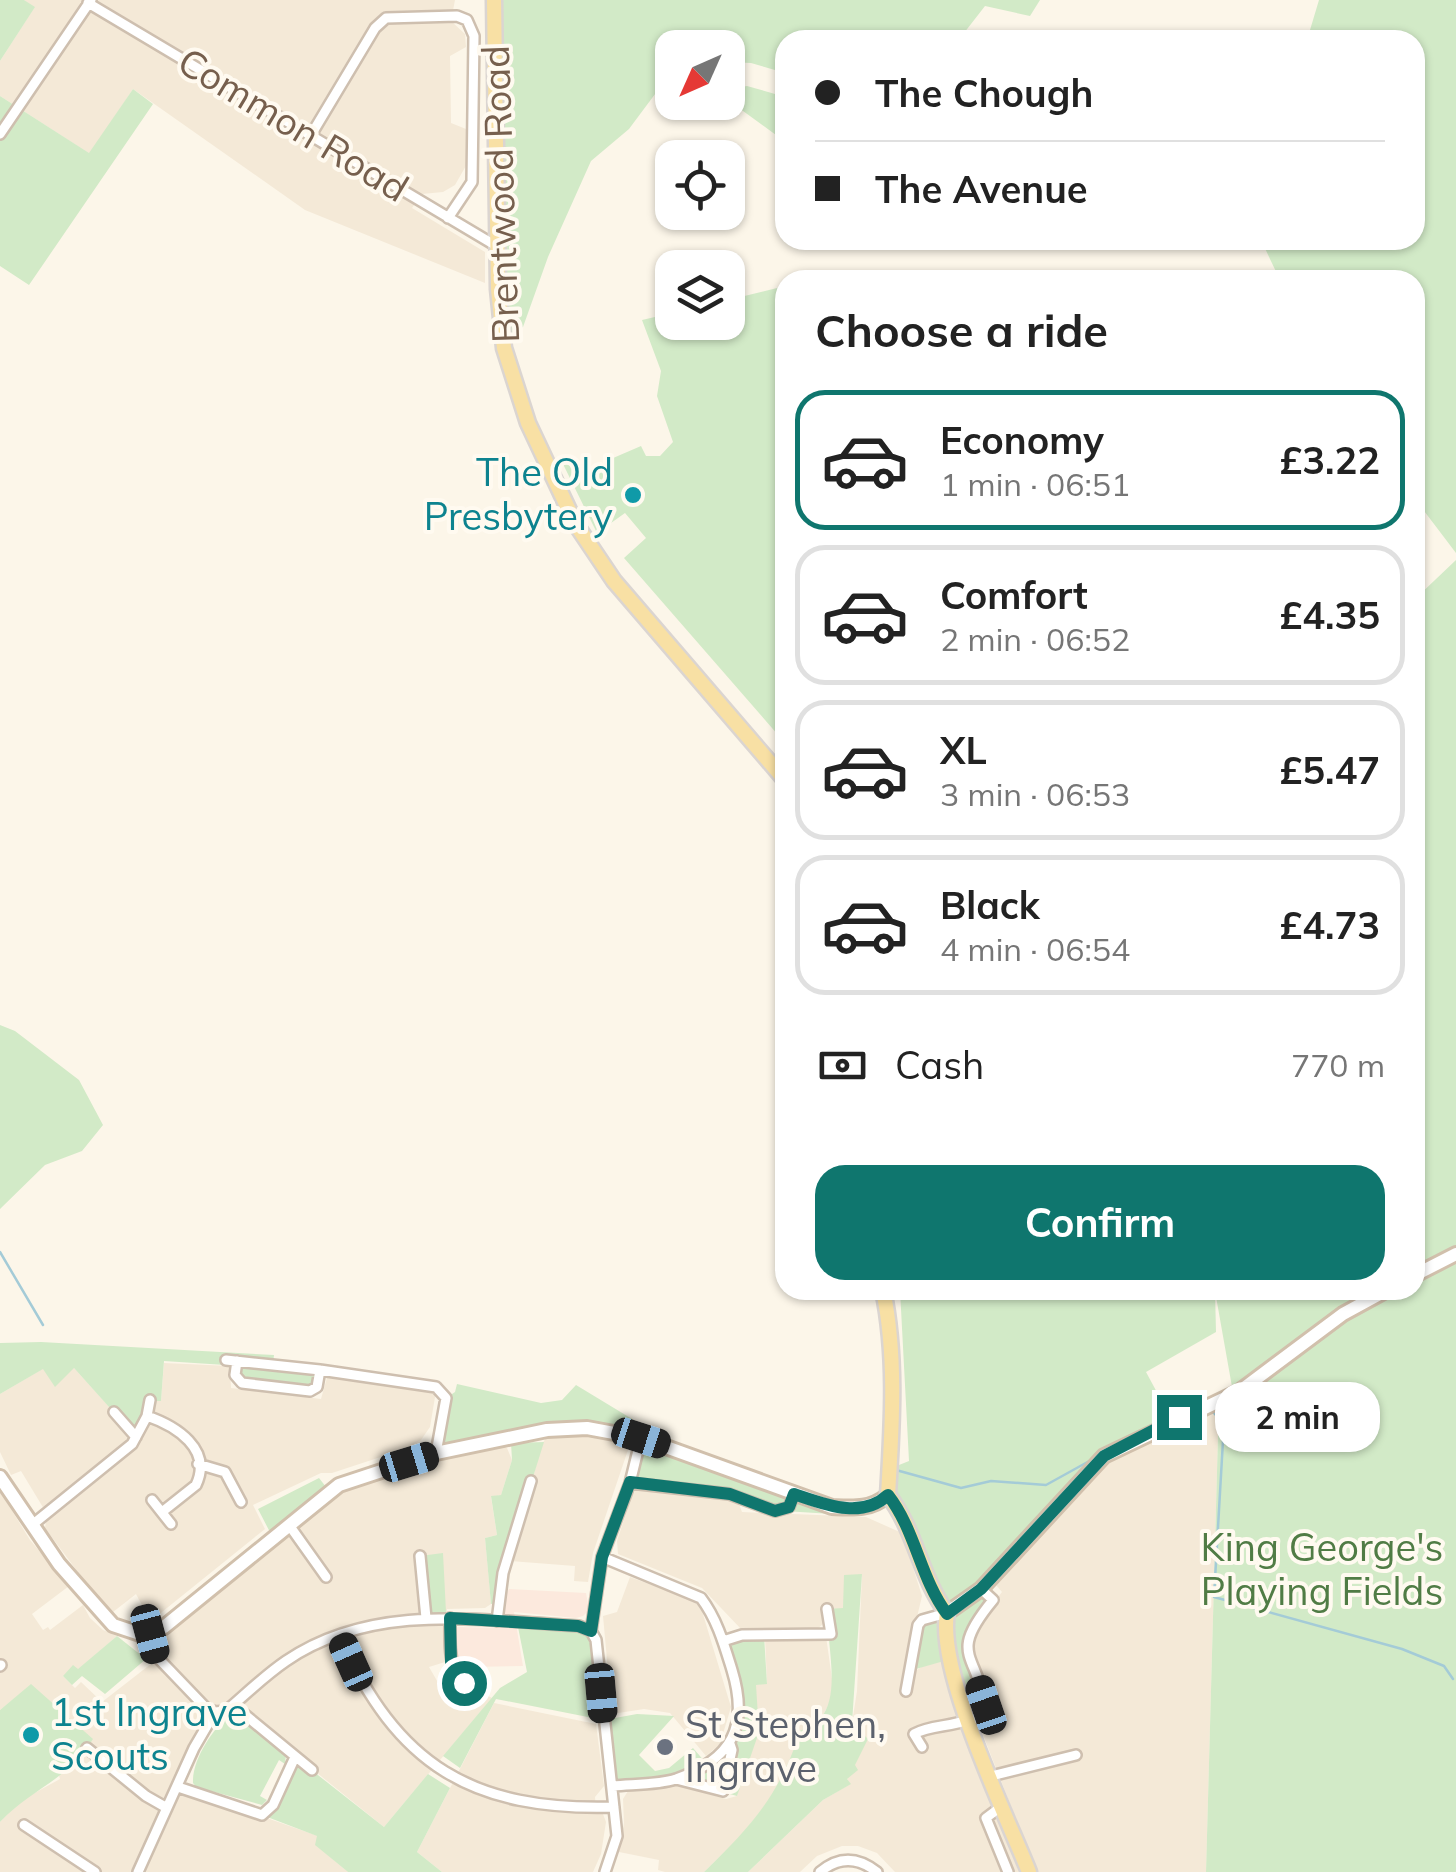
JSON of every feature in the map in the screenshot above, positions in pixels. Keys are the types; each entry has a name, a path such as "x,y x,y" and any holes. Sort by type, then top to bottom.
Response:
{"main road":[{"name":"Brentwood Road","path":"494,0 498,248 504,348 528,422 575,523 614,580 775,768"},
{"path":"885,1300 892,1416 888,1495 905,1517 935,1598 947,1614 945,1626 955,1681 1029,1872"}],"street":[{"name":"Common Road","path":"90,2 498,248"},
{"path":"0,134 90,2"},
{"path":"311,135 374,28 386,18 457,16 467,20 474,36 472,182 448,218"},
{"path":"1425,1270 1456,1254"},
{"path":"906,1691 922,1620 947,1614 981,1589 1104,1456 1240,1391 1343,1314 1369,1300"},
{"path":"320,1370 318,1387 310,1391 242,1383 231,1360 320,1370 436,1387 447,1394 436,1453"},
{"path":"32,1525 125,1450 147,1416 150,1400"},
{"path":"114,1412 136,1437"},
{"path":"147,1416 185,1434 192,1441 198,1464 196,1486 162,1512"},
{"path":"0,1476 59,1564 113,1625 132,1633 150,1634 164,1628 340,1485 436,1453 546,1430 587,1428 641,1438 832,1507 858,1509 876,1504 888,1495"},
{"path":"606,1872 617,1836 596,1640 591,1631 602,1557 630,1482 641,1438"},
{"path":"198,1464 225,1472 241,1502"},
{"path":"497,1621 502,1574 532,1482"},
{"path":"630,1482 730,1494 775,1511 789,1507 794,1494"},
{"path":"152,1500 171,1524"},
{"path":"289,1525 326,1577"},
{"path":"420,1556 426,1618"},
{"path":"602,1557 701,1598 723,1641 739,1693 738,1720 730,1744 676,1779"},
{"path":"922,1746 914,1734 920,1730 955,1726 987,1712 969,1655 968,1634 993,1600 981,1589"},
{"path":"723,1641 742,1635 831,1634 828,1609"},
{"path":"150,1634 160,1660 214,1712 233,1705 288,1659 339,1635 372,1625 450,1618 578,1626 591,1631"},
{"path":"450,1618 451,1662 464,1683 480,1695"},
{"path":"339,1635 372,1700 392,1726 455,1778 524,1803 566,1808 614,1806"},
{"path":"233,1705 312,1770"},
{"path":"138,1872 214,1712"},
{"path":"613,1786 676,1779 723,1791 730,1744"},
{"path":"87,1748 167,1808"},
{"path":"991,1776 1076,1755"},
{"path":"178,1787 262,1814 273,1806 296,1756"},
{"path":"1002,1806 986,1818 1008,1872"},
{"path":"24,1825 95,1872"},
{"path":"820,1872 844,1860 861,1862 877,1872"}],"shaded area":[{"path":"24,0 455,0 451,21 465,34 466,47 450,56 451,123 466,129 467,164 455,185 443,192 422,194 412,208 485,252 485,283 305,210 133,89 90,154 0,96 0,61 34,8"},
{"path":"164,1363 230,1366 231,1388 321,1399 328,1374 436,1391 430,1427 421,1440 405,1449 332,1473 321,1473 253,1505 265,1529 157,1616 150,1606 144,1609 136,1594 113,1612 45,1528 47,1514 21,1471 11,1475 0,1452 0,1394 44,1368 74,1368 114,1412 150,1400 161,1401"},
{"path":"1235,1400 1237,1415 1218,1435 1206,1872 1037,1872 979,1725 997,1720 971,1644 981,1619 1002,1592 996,1585 1113,1458"},
{"path":"579,1433 620,1440 628,1450 593,1553 588,1582 574,1581 575,1566 510,1561 542,1444 546,1438"},
{"path":"503,1446 512,1460 501,1495 491,1497 497,1535 485,1538 491,1604 485,1608 447,1609 445,1662 429,1667 440,1686 454,1678 492,1698 384,1827 233,1705 214,1713 178,1787 318,1836 316,1845 348,1872 0,1872 0,1822 20,1801 60,1779 31,1685 0,1710 0,1491 30,1540 69,1586 32,1614 43,1630 50,1630 83,1605 103,1630 117,1636 78,1670 63,1676 75,1688 81,1682 102,1702 165,1653 160,1643 163,1634 349,1485 430,1461"},
{"path":"638,1488 737,1499 742,1512 866,1517 902,1533 922,1596 904,1672 914,1672 940,1654 958,1715 1019,1872 895,1872 877,1853 858,1846 842,1846 817,1856 800,1872 748,1872 823,1800 850,1784 847,1779 854,1765 856,1729 852,1723 862,1575 843,1609 824,1609 823,1624 816,1630 741,1629 702,1588 618,1554 617,1541"},
{"path":"630,1577 695,1601 702,1611 731,1707 720,1744 706,1756 670,1713 644,1709 612,1714 603,1616 617,1612"},
{"path":"509,1589 586,1593 589,1610 576,1618 514,1612 523,1666 468,1667 455,1661 452,1630 498,1628 504,1608 502,1600"},
{"path":"826,1636 833,1686 830,1702 820,1721 800,1731 776,1791 742,1835 704,1872 665,1872 658,1870 659,1860 619,1852 623,1799 628,1791 675,1784 726,1799 737,1796 755,1685 767,1683 765,1637"},
{"path":"494,1703 596,1724 604,1786 595,1797 596,1811 603,1814 606,1822 601,1854 593,1872 442,1872 417,1852"}],"green space":[{"path":"0,0 24,0 35,7 0,61"},
{"path":"494,0 1040,0 1030,16 985,6 966,30 775,30 775,70 745,63 745,30 655,30 655,94 629,129 591,161 548,257 523,327 503,340"},
{"path":"1319,0 1456,0 1456,553 1425,512 1425,270 1275,270 1266,250 1425,250 1425,30 1310,30"},
{"path":"745,86 775,94 775,134 745,112"},
{"path":"133,89 153,104 29,285 0,266 0,96 89,153"},
{"path":"775,288 775,732 624,558 646,538 625,513 597,533 563,464 577,462 583,471 641,446 646,456 660,456 673,442 657,396 661,371 642,320 655,317 655,340 745,340 745,296"},
{"name":"King George's Playing Fields","path":"1456,560 1456,1872 1206,1872 1218,1435 1237,1415 1217,1300 1425,1300 1425,589"},
{"path":"0,1025 15,1031 79,1080 103,1125 82,1151 45,1165 0,1209"},
{"path":"901,1300 1215,1300 1216,1332 1146,1372 1173,1422 1095,1465 982,1589 993,1600 968,1634 987,1712 968,1722 951,1659 909,1671 918,1625 946,1614 898,1508 889,1469 909,1461"},
{"path":"0,1343 274,1355 273,1364 320,1370 317,1387 242,1383 235,1367 226,1360 225,1365 164,1361 161,1401 150,1401 136,1437 74,1368 55,1387 43,1369 0,1394"},
{"path":"457,1384 541,1403 562,1400 576,1385 647,1428 638,1437 587,1428 436,1453 446,1398 455,1392"},
{"path":"641,1438 832,1507 832,1514 784,1511 742,1498 630,1483"},
{"path":"544,1442 503,1573 498,1603 491,1604 485,1538 497,1535 491,1496 501,1495 512,1460 511,1443"},
{"path":"319,1478 330,1492 273,1538 258,1509"},
{"path":"443,1553 446,1612 426,1613 420,1556"},
{"path":"862,1574 852,1723 868,1739 855,1765 858,1770 847,1779 851,1784 823,1800 748,1872 704,1872 736,1840 773,1792 800,1731 818,1721 827,1709 832,1682 827,1609 843,1608 844,1575"},
{"path":"517,1622 591,1631 604,1720 637,1714 674,1716 639,1755 655,1771 669,1768 693,1748 706,1763 716,1756 738,1720 723,1641 764,1635 767,1684 756,1685 759,1732 737,1796 675,1779 613,1786 603,1720 496,1699 460,1768 443,1756 500,1688 527,1672"},
{"path":"117,1636 146,1659 105,1694 82,1676 72,1685 63,1676 73,1665 78,1669"},
{"path":"31,1684 93,1739 61,1775 0,1822 0,1710"},
{"path":"231,1713 239,1715 286,1755 285,1764 279,1760 260,1796 267,1800 262,1805 193,1783 205,1745"},
{"path":"295,1757 384,1827 428,1774 450,1788 417,1852 442,1872 348,1872 315,1845 317,1836 262,1815"}],"waterway":[{"path":"0,1252 43,1325"},
{"path":"1148,1428 1202,1399"},
{"path":"1214,1413 1224,1423 1214,1597 1402,1649 1444,1666 1453,1679"},
{"path":"896,1470 961,1488 991,1481 1046,1485 1093,1459"}],"place":[{"name":"The Old Presbytery","path":"633,495"},
{"name":"1st Ingrave Scouts","path":"31,1735"},
{"name":"St Stephen, Ingrave","path":"665,1747"}],"route":[{"path":"464,1683 451,1662 450,1618 578,1626 591,1631 602,1557 630,1482 730,1494 775,1511 789,1507 794,1494 832,1507 858,1509 876,1504 888,1495 905,1517 935,1598 947,1614 981,1589 1104,1456 1179,1417"}]}
